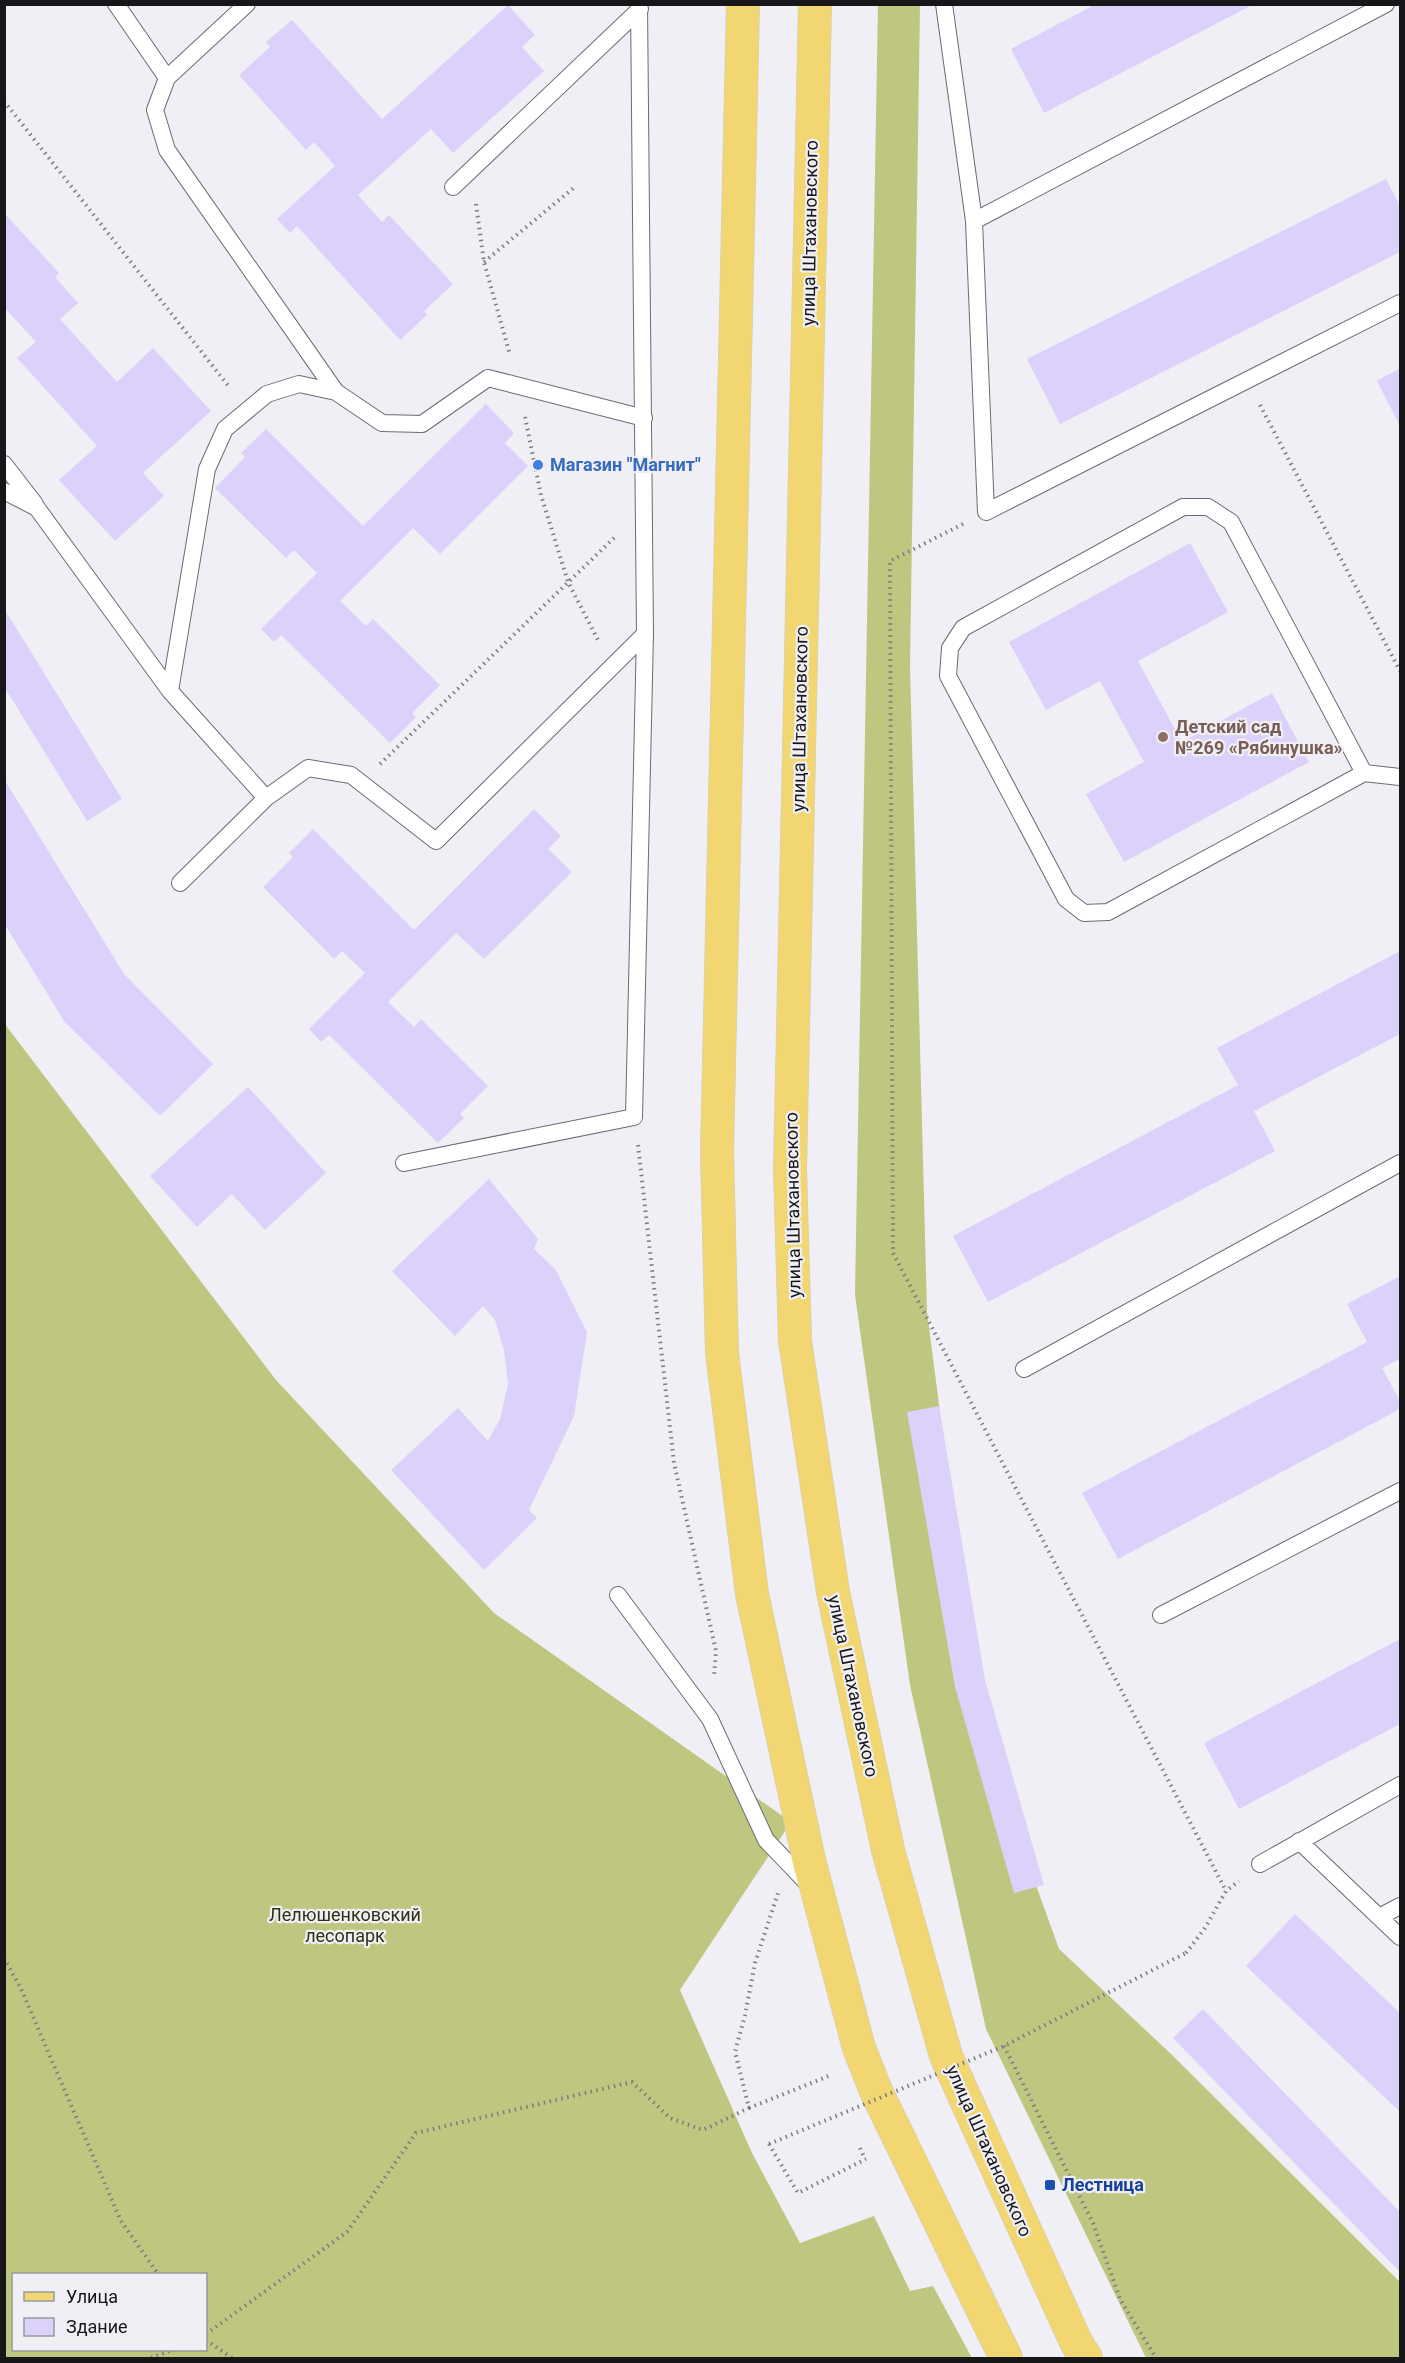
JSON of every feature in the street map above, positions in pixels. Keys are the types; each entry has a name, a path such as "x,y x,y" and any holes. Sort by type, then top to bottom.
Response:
{"main road":[{"path":"743,4 717,1152 722,1353 752,1594 818,1894 859,2048 876,2091 1006,2358"},
{"name":"улица Штахановского","path":"815,4 790,1170 795,1341 836,1604 888,1850 940,2033 951,2067 1076,2342 1086,2358"}],"lane":[{"path":"116,4 166,78"},
{"path":"247,4 166,78 155,110 167,150 336,392 382,423 422,424 488,378 644,418"},
{"path":"944,4 974,221 986,512 1401,303"},
{"path":"974,221 1386,4"},
{"path":"453,187 640,7"},
{"path":"404,1163 634,1117 645,634 640,7"},
{"path":"170,692 207,469 225,429 267,394 299,384 336,392"},
{"path":"4,464 170,692 266,798"},
{"path":"4,491 37,508"},
{"path":"1365,773 1231,522 1208,507 1183,507 1162,518 963,627 950,648 948,676 1066,899 1084,913 1108,912 1365,773 1401,777"},
{"path":"180,883 266,798 308,768 351,775 436,841 645,634"},
{"path":"1024,1370 1401,1163"},
{"path":"1161,1615 1401,1491"},
{"path":"618,1595 710,1719 766,1840 818,1894"},
{"path":"1260,1864 1401,1785"},
{"path":"1299,1841 1401,1937"},
{"path":"1379,1917 1401,1906"}],"path":[{"path":"4,100 248,410"},
{"path":"471,170 484,262 518,386 541,495 568,582 612,667"},
{"path":"484,262 576,186"},
{"path":"1246,381 1401,671"},
{"path":"360,782 645,508"},
{"path":"986,512 891,561 893,1253 1226,1891"},
{"path":"634,1117 644,1186 674,1463 716,1651 710,1719"},
{"path":"871,2156 798,2193 769,2144 1004,2046 1186,1953 1205,1928 1226,1891 1260,1864"},
{"path":"749,2108 735,2052 755,1963 779,1889"},
{"path":"4,1958 21,1989 121,2221 157,2273"},
{"path":"1004,2046 1093,2223 1120,2299 1156,2358"},
{"path":"207,2333 347,2232 416,2133 632,2082 670,2118 703,2130 831,2074 835,2085"},
{"path":"843,2106 848,2117"},
{"path":"856,2138 865,2159"},
{"path":"207,2341 232,2358"},
{"path":"151,2358 167,2351"}],"green space":[{"path":"878,5 920,5 910,667 927,1312 982,1735 1059,1949 1170,2053 1400,2282 1400,2358 1146,2358 986,2029 910,1685 855,1295"},
{"name":"Лелюшенковский лесопарк","path":"4,1023 276,1380 494,1613 791,1822 680,1990 752,2153 800,2243 874,2216 910,2291 933,2286 972,2358 5,2358"}],"building":[{"path":"1096,4 1254,4 1044,113 1011,49"},
{"path":"508,5 535,35 522,47 544,71 453,153 431,129 358,195 382,222 389,215 453,284 424,311 427,315 400,340 297,226 290,233 277,219 335,166 314,142 306,150 239,75 270,47 266,42 292,20 382,119"},
{"path":"1386,179 1400,206 1400,252 1060,424 1027,359"},
{"path":"7,216 59,273 55,277 78,303 60,319 117,382 153,348 211,411 143,473 164,496 115,541 59,480 97,446 17,358 36,342 4,307 4,218"},
{"path":"1400,368 1400,426 1377,381"},
{"path":"486,404 514,433 505,443 528,466 440,554 413,528 340,601 366,626 373,619 440,685 412,713 416,717 390,743 281,635 274,642 261,629 317,573 294,550 286,558 215,488 245,457 241,453 266,429 363,526"},
{"path":"1190,543 1228,612 1138,661 1182,742 1272,693 1309,762 1124,862 1086,794 1144,762 1100,681 1046,710 1009,642"},
{"path":"5,610 122,799 87,821 5,688"},
{"path":"4,779 124,974 213,1064 160,1116 64,1021 4,923"},
{"path":"534,809 561,836 548,849 572,872 484,959 456,933 388,1002 414,1027 421,1019 488,1086 460,1114 464,1118 438,1143 329,1035 321,1042 309,1029 365,973 342,951 334,959 263,887 293,857 289,853 313,829 414,930"},
{"path":"1400,951 1400,1034 1254,1111 1275,1151 988,1302 953,1236 1238,1085 1217,1048"},
{"path":"248,1087 326,1173 265,1230 232,1194 197,1227 150,1176"},
{"path":"489,1179 538,1239 534,1249 556,1270 587,1332 574,1416 529,1510 537,1518 484,1570 391,1470 458,1408 488,1441 500,1419 508,1384 504,1351 495,1320 483,1306 455,1336 392,1271"},
{"path":"1400,1276 1400,1359 1382,1368 1400,1401 1400,1409 1118,1559 1082,1493 1367,1342 1347,1304"},
{"path":"939,1406 985,1680 1044,1885 1014,1893 955,1687 907,1412"},
{"path":"1400,1639 1400,1724 1239,1809 1204,1743"},
{"path":"1295,1914 1400,2013 1400,2112 1246,1966"},
{"path":"1203,2009 1400,2212 1400,2272 1173,2038"}],"place":[{"name":"Магазин \"Магнит\"","path":"538,465"},
{"name":"Детский сад №269 «Рябинушка»","path":"1163,737"},
{"name":"Лестница","path":"1050,2185"}]}
